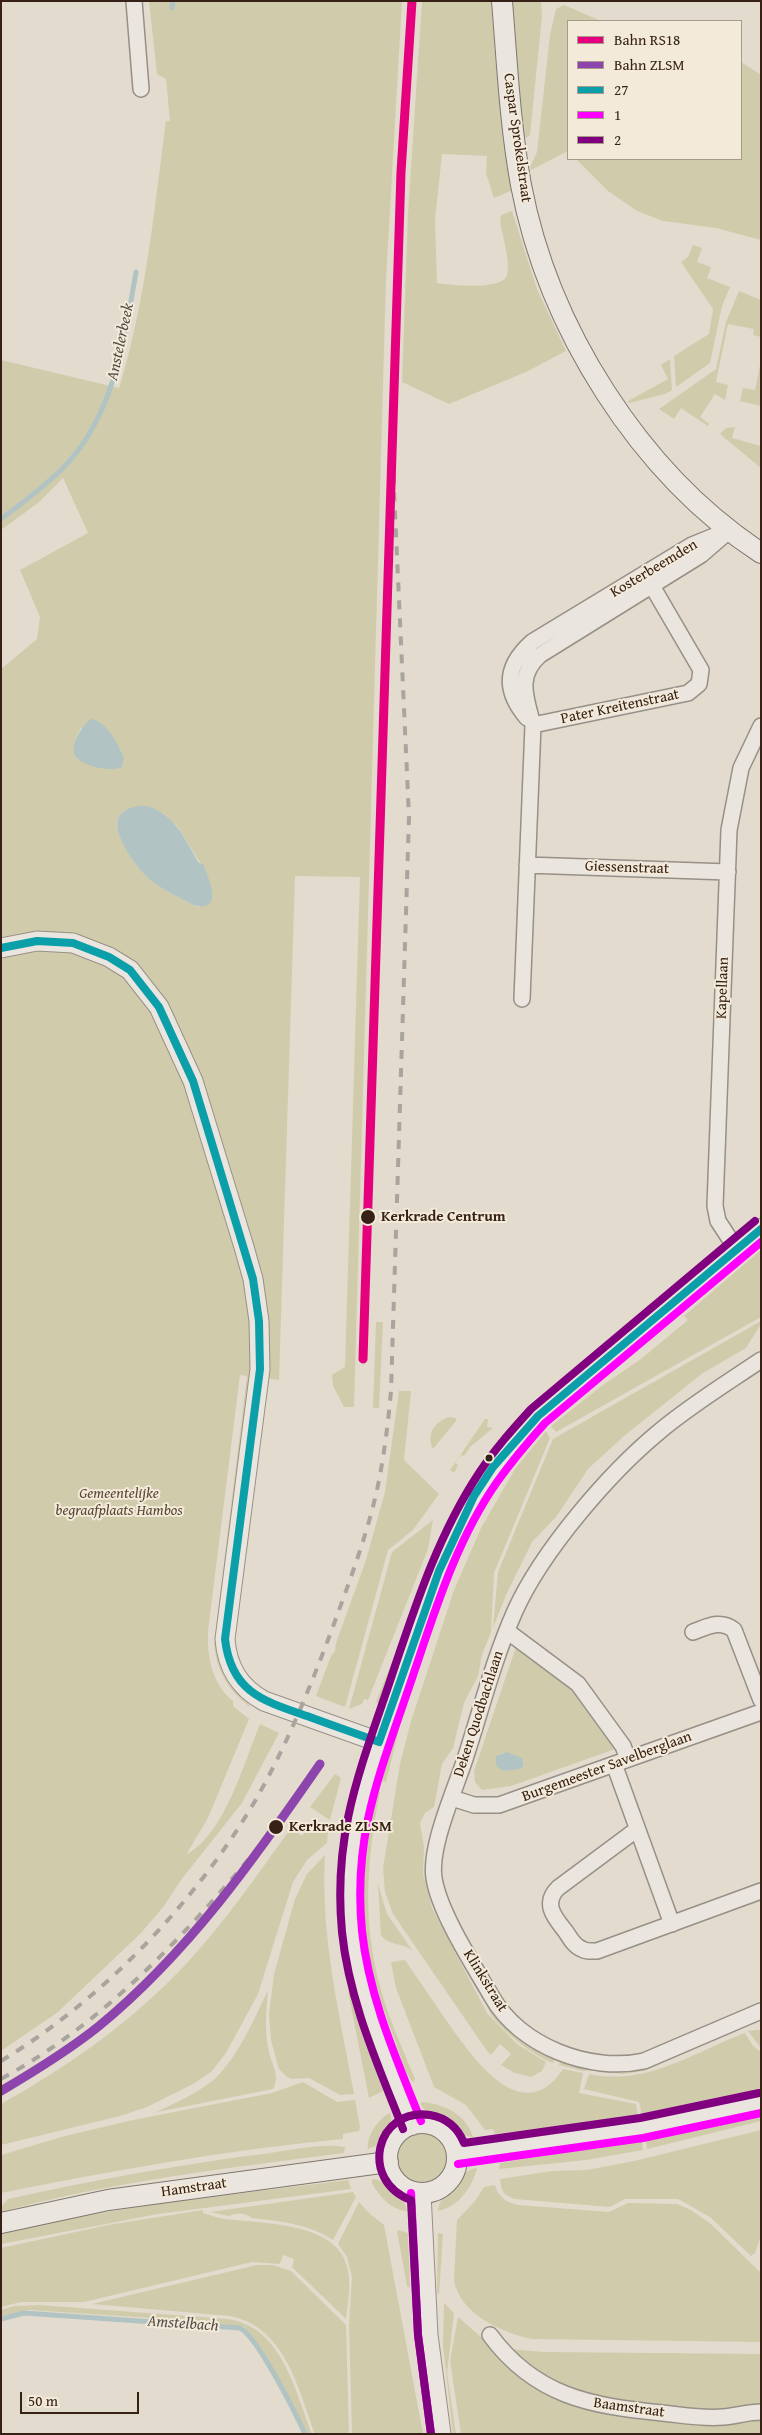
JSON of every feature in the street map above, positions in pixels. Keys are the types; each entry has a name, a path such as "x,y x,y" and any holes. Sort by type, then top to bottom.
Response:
{"main road":[{"name":"Caspar Sprokelstraat","path":"502,1 510,105 521,185 532,231 554,293 575,340 620,415 654,457 730,530 761,553"},
{"path":"412,2125 366,2000 352,1929 352,1844 362,1796 379,1742 439,1571 474,1496 493,1467 538,1416 761,1229"},
{"path":"457,2154 642,2128 761,2103"},
{"path":"429,2124 438,2127 451,2138 457,2154 455,2169 448,2182 431,2192 421,2193 399,2184 390,2170 388,2162 391,2143 403,2129 412,2125 429,2124"},
{"name":"Hamstraat","path":"1,2223 108,2200 388,2162"}],"street":[{"path":"134,1 141,89"},
{"name":"Kosterbeemden","path":"522,999 533,725 525,688 525,676 530,664 540,655 648,580 701,555 730,530"},
{"name":"Pater Kreitenstraat","path":"533,725 688,693 695,689 702,676 701,670 648,580"},
{"name":"Kapellaan","path":"738,1250 718,1221 715,1206 728,872 733,800 741,768 761,726"},
{"name":"Giessenstraat","path":"527,865 728,872"},
{"path":"1,948 47,940 73,943 94,950 130,970 159,1007 193,1081 253,1279 259,1321 260,1369 225,1639 226,1655 230,1666 240,1682 264,1701 379,1742"},
{"name":"Deken Quodbachlaan","path":"452,1798 507,1631 526,1590 546,1560 609,1480 662,1429 761,1360"},
{"path":"693,1632 719,1623 726,1624 734,1630 761,1700"},
{"name":"Deken Quodbachlaan","path":"507,1631 578,1684 623,1746 621,1762 636,1830 672,1924"},
{"name":"Burgemeester Savelberglaan","path":"452,1798 480,1806 499,1806 761,1712"},
{"name":"Klinkstraat","path":"452,1798 433,1863 433,1875 437,1894 495,2002 512,2023 540,2044 594,2062 630,2064 644,2061 761,2011"},
{"path":"636,1830 558,1888 551,1896 550,1908 553,1916 575,1945 586,1951 597,1950 672,1924 761,1890"},
{"path":"421,2193 428,2335 441,2434"},
{"name":"Baamstraat","path":"490,2335 502,2350 529,2375 585,2402 616,2408 696,2417 722,2417 761,2412"}],"green space":[{"name":"Gemeentelijke begraafplaats Hambos","path":"149,1 402,1 386,279 354,1407 344,1407 333,1386 332,1375 345,1367 360,877 295,876 279,1380 251,1376 218,1652 226,1678 231,1686 247,1701 250,1707 242,1701 225,1680 218,1663 214,1644 247,1376 240,1375 208,1631 210,1660 220,1687 233,1701 233,1706 249,1719 208,1818 186,1855 200,1845 222,1815 260,1724 279,1733 242,1803 181,1880 164,1906 141,1933 58,2012 1,2051 1,669 37,639 40,617 20,570 88,533 63,478 38,503 1,530 1,360 119,388 143,289 166,121 170,121 166,79 157,74","holes":["81,728 110,733 124,757 113,769 78,760 75,744","163,813 177,826 201,864 200,907 193,905 153,882 135,862 119,835 117,820"]},
{"path":"422,1 491,1 498,89 513,190 494,198 486,173 487,156 442,154 435,220 437,283 475,286 503,280 507,275 508,263 500,221 501,215 512,211 537,289 566,351 526,372 449,404 402,382 408,214"},
{"path":"510,1 541,1 542,16 530,135 526,138 523,135"},
{"path":"564,5 599,20 567,20 567,152 531,170 530,167 537,152 550,35 556,9"},
{"path":"742,63 761,75 761,240 716,228 663,221 637,211 608,191 577,160 742,160"},
{"path":"693,245 702,248 697,262 711,267 707,278 730,287 722,306 710,363 676,387 674,356 709,334 713,309 681,262 688,257"},
{"path":"739,291 761,300 761,337 753,335 754,329 728,324 716,382 728,385 725,400 715,394 700,417 709,424 708,426 681,408 674,419 659,409 716,369 726,322"},
{"path":"670,359 672,390 665,394 629,403 628,401 668,379 661,365"},
{"path":"761,360 761,406 740,401 743,388 755,390"},
{"path":"735,427 732,438 761,446 761,468 720,434 726,428"},
{"path":"761,1250 761,1317 556,1432 551,1426 603,1385 641,1359 688,1320 684,1316"},
{"path":"761,1321 746,1348 703,1373 624,1436 588,1469 556,1517 532,1542 506,1595 493,1628 498,1572 553,1439"},
{"path":"376,1322 383,1322 379,1408 373,1408"},
{"path":"399,1391 411,1391 404,1460 439,1494 413,1530 388,1550 345,1707 316,1696 331,1656 335,1651 336,1643 366,1560 385,1492"},
{"path":"449,1417 456,1418 456,1421 433,1449 430,1439 433,1430 439,1422"},
{"path":"485,1419 488,1419 487,1427 493,1428 470,1447 464,1456 461,1455 455,1463 458,1465 454,1473 450,1470"},
{"path":"546,1431 550,1438 494,1573 491,1632 482,1655 478,1676 464,1703 453,1748 442,1764 434,1807 425,1813 420,1823 424,1847 423,1874 432,1908 487,2013 517,2044 546,2062 542,2071 531,2077 515,2073 501,2065 511,2054 500,2044 491,2055 487,2051 393,1914 385,1892 383,1868 400,1764 411,1721 454,1590 481,1528 515,1469"},
{"path":"433,1520 428,1549 368,1700 364,1699 362,1704 349,1709 392,1552"},
{"path":"418,1596 421,1597 381,1704 376,1702"},
{"path":"517,1644 574,1687 618,1748 511,1786 482,1790 475,1782 474,1771","holes":["503,1753 523,1760 524,1766 515,1769 496,1756"]},
{"path":"398,1724 400,1725 386,1782 380,1780"},
{"path":"335,1774 341,1778 330,1820 310,1807"},
{"path":"377,1791 380,1792 372,1841 368,1889 374,1962 391,2022 415,2079 413,2082 405,2068 383,2007 367,1947 362,1888 364,1857"},
{"path":"313,1820 328,1831 327,1843 307,1860 293,1882 258,1994 226,2053 212,2071 195,2083 147,2107 120,2116 1,2145 1,2104 51,2074 99,2041 166,1985 214,1932 291,1828 302,1836"},
{"path":"325,1855 325,1915 328,1945 354,2094 340,2095 309,2078 292,2079 287,2077 279,2069 271,2040 269,2015 274,1974 295,1899 307,1874"},
{"path":"378,1884 387,1914 412,1950 387,1941 381,1935"},
{"path":"405,1960 467,2048 497,2080 513,2090 530,2093 547,2087 563,2069 583,2073 579,2093 636,2104 638,2116 495,2134 493,2129 485,2130 466,2105 434,2087 396,1988 391,1962"},
{"path":"268,1990 266,2031 268,2048 276,2076 273,2089 157,2112 185,2098 211,2082 220,2074 244,2039"},
{"path":"350,1990 383,2091 369,2098 348,1991"},
{"path":"482,1995 491,2007 555,2057 553,2063 528,2049 505,2030 492,2016"},
{"path":"738,2027 739,2030 644,2071 623,2074 601,2072 602,2069"},
{"path":"761,2030 761,2048 748,2031"},
{"path":"745,2033 753,2046 761,2052 761,2092 642,2116 639,2102 584,2089 589,2074 610,2077 650,2072 669,2066"},
{"path":"560,2059 590,2066 589,2070 583,2071 559,2065"},
{"path":"303,2082 337,2102 355,2100 360,2127 359,2131 343,2134 343,2139 257,2149 172,2162 86,2176 1,2193 1,2155 65,2136 133,2120 272,2093"},
{"path":"421,2102 438,2105 453,2112 465,2122 473,2137 461,2134 445,2125 425,2110"},
{"path":"390,2113 391,2125 386,2136 379,2144 368,2149 369,2139 374,2128"},
{"path":"761,2114 761,2121 647,2149 646,2140"},
{"path":"761,2130 761,2236 755,2253 751,2256 710,2217 678,2199 625,2199 610,2207 515,2199 505,2193 501,2186 500,2179 552,2171 587,2170 634,2161"},
{"path":"417,2133 427,2133 440,2140 447,2153 447,2163 440,2176 427,2183 417,2183 408,2179 401,2172 397,2163 397,2153 401,2144 408,2137"},
{"path":"642,2140 643,2150 586,2160 499,2169 500,2163"},
{"path":"308,2147 345,2147 344,2153 172,2176 43,2201 1,2212 1,2207 8,2199 105,2179 171,2167"},
{"path":"477,2168 472,2183 463,2196 452,2205 438,2211 442,2199 452,2185 465,2173"},
{"path":"372,2179 384,2182 395,2189 403,2199 407,2211 396,2208 386,2202 375,2188"},
{"path":"348,2180 351,2189 158,2214 1,2244 1,2233 87,2215"},
{"path":"495,2185 498,2193 504,2199 519,2205 609,2212 628,2203 677,2204 691,2210 711,2224 761,2273 761,2342 532,2339 508,2332 484,2320 464,2303 454,2280 457,2220 475,2201 484,2187"},
{"path":"353,2192 356,2197 333,2240 314,2230 294,2224 252,2218 241,2214 229,2216 210,2212"},
{"path":"359,2202 384,2225 423,2434 352,2434 349,2325 352,2277 347,2257 338,2244"},
{"path":"203,2210 203,2213 222,2219 278,2224 297,2228 315,2234 330,2242 342,2254 348,2270 349,2288 346,2319 292,2267 294,2259 283,2255 280,2264 252,2262 84,2302 21,2302 1,2307 1,2248 108,2225"},
{"path":"397,2231 408,2233 410,2288 407,2286"},
{"path":"438,2233 443,2234 439,2295 437,2292"},
{"path":"257,2265 273,2265 291,2271 346,2325 349,2434 315,2434 287,2362 277,2346 249,2322 230,2316 92,2304"},
{"path":"444,2303 454,2313 447,2373 456,2434 453,2434 443,2345"},
{"path":"40,2305 227,2319 246,2324 261,2334 274,2347 284,2363 312,2434 307,2434 271,2365 244,2327 197,2321 29,2310 1,2316 1,2310 15,2306"},
{"path":"458,2317 481,2337 567,2399 761,2414 761,2434 461,2434 450,2361"},
{"path":"507,2349 544,2352 761,2354 761,2407 718,2413 605,2404 535,2373"}],"shaded area":[{"path":"91,719 102,724 115,740 124,757 122,767 106,769 94,767 83,763 75,756 74,744 76,738"},
{"path":"146,806 165,815 172,821 199,863 203,864 211,885 212,899 209,904 203,906 193,905 162,888 147,877 127,852 118,832 117,824 119,817 124,811 131,808"},
{"path":"507,1752 522,1758 524,1764 522,1768 503,1770 497,1766 496,1756"}],"waterway":[{"name":"Anstelerbeek","path":"172,8 173,1"},
{"name":"Anstelerbeek","path":"1,519 63,468 80,447 94,425 105,401 121,351 136,272"},
{"name":"Amstelbach","path":"1,2319 24,2313 240,2328 256,2345 266,2360 305,2434"}],"railway":[{"path":"1,2061 75,2009 110,1979 175,1912 205,1876 231,1839 266,1781 305,1697 356,1562 377,1490 386,1440 391,1391 409,817 394,491 393,400"},
{"path":"1,2079 42,2055 80,2027 152,1965 217,1896 278,1824"}],"rail line":[{"name":"RS18","path":"363,1359 401,172 412,1"},
{"name":"ZLSM","path":"1,2091 51,2060 99,2026 162,1967 191,1936 245,1869 320,1764"}],"transit line":[{"name":"27","path":"1,948 37,941 73,943 109,957 130,970 159,1007 193,1081 253,1279 259,1321 260,1369 225,1639 228,1657 242,1683 263,1699 291,1711 379,1742"},
{"name":"2","path":"403,2129 366,2032 351,1983 342,1932 341,1866 350,1807 358,1778 427,1577 450,1523 479,1473 497,1448 531,1409 755,1221"},
{"name":"27","path":"379,1742 439,1571 474,1496 493,1467 538,1416 761,1229"},
{"name":"1","path":"421,2121 385,2028 371,1980 362,1931 361,1867 370,1809 386,1753 445,1584 468,1531 482,1506 508,1467 545,1423 761,1242"},
{"name":"2","path":"431,2434 418,2335 411,2200 395,2191 384,2178 380,2163 380,2147 386,2133 397,2122 411,2116 430,2115 451,2124 459,2133 464,2143 640,2118 759,2093"},
{"name":"1","path":"458,2164 643,2138 761,2113"},
{"name":"1","path":"411,2193 418,2335 431,2434"}],"place":[{"name":"Kerkrade Centrum","path":"368,1217"},
{"name":"Kerkrade ZLSM","path":"276,1827"}]}
